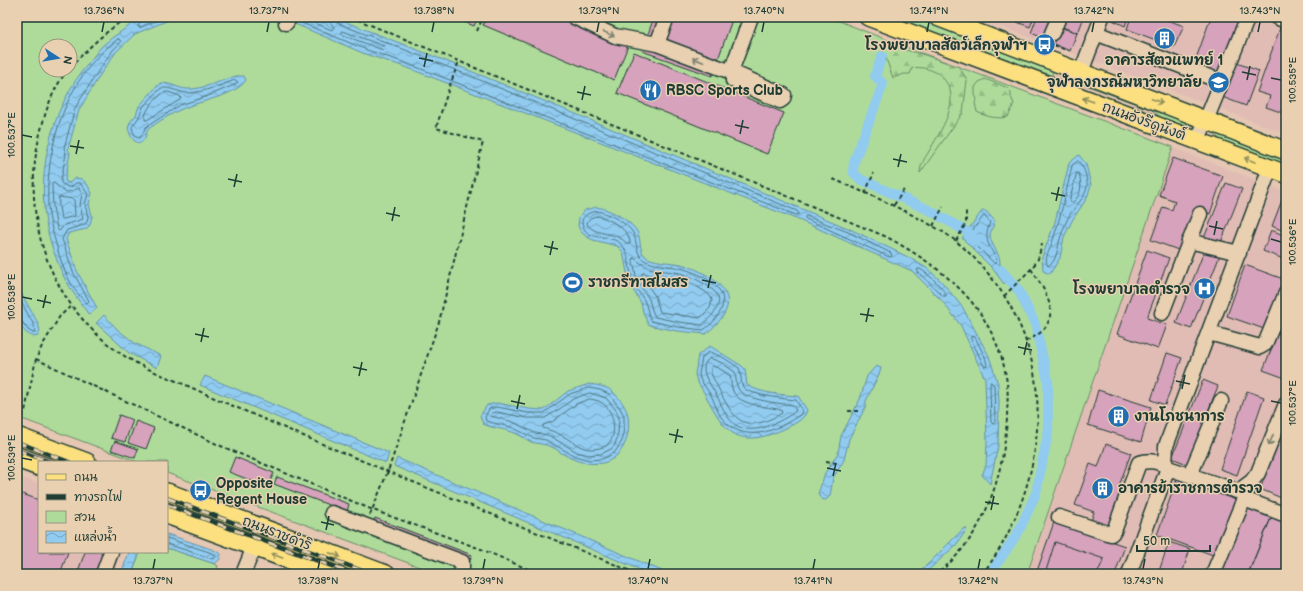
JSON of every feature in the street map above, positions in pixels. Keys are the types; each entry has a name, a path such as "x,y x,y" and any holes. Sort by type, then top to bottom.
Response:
{"main road":[{"name":"ถนนอังรีดูนังต์","path":"868,17 1278,171"},
{"name":"ถนนอังรีดูนังต์","path":"937,17 1286,151"},
{"path":"17,436 77,460"},
{"path":"17,459 38,467"},
{"name":"ถนนราชดำริ","path":"168,492 386,574"},
{"name":"ถนนราชดำริ","path":"168,515 327,574"},
{"path":"254,547 262,527"}],"street":[{"path":"574,17 615,36 657,44 734,73"},
{"path":"657,44 667,17"},
{"path":"734,73 732,66 751,17"},
{"path":"734,73 740,69 760,17"},
{"path":"1052,33 1058,17"},
{"path":"1066,92 1096,33 1102,17"},
{"path":"1198,140 1248,17"},
{"path":"1276,17 1286,21"},
{"path":"1096,33 1222,82"},
{"path":"1129,574 1166,466 1166,446 1239,253 1278,171"},
{"path":"1162,312 1200,214"},
{"path":"1189,241 1239,253"},
{"path":"1209,333 1260,347 1265,344 1286,293"},
{"path":"1190,474 1221,401"},
{"path":"1214,574 1245,496 1244,487 1252,481 1258,473 1286,404"},
{"path":"1059,517 1111,534 1114,531 1139,463 1145,461 1154,461 1190,474 1245,496 1286,515"},
{"path":"332,513 462,562 460,574"},
{"path":"243,574 254,547"},
{"path":"103,574 111,553"}],"path":[{"path":"78,59 108,30 127,17"},
{"path":"350,17 887,237 917,254 941,271 962,291 980,314 1000,354 1007,377 1008,399 1003,453 994,494 974,533 960,552 937,574"},
{"path":"477,31 483,17"},
{"path":"366,525 388,471 439,322 483,142 436,128 459,61"},
{"path":"63,78 52,95 37,143 33,198 35,221 42,247 60,290 85,323 101,338 134,362 164,376 388,471 638,574"},
{"path":"865,193 874,174"},
{"path":"833,179 894,205 933,226 956,241 987,272 1004,296 1026,341 1035,374 1038,407 1036,440 1029,481 1013,525 994,559 982,574"},
{"path":"894,205 905,188"},
{"path":"933,226 943,207"},
{"path":"956,241 966,223 966,211"},
{"path":"1004,296 1026,275 1038,259 1042,244"},
{"path":"1026,341 1044,330 1051,316 1044,290 1030,269"},
{"path":"17,427 26,411 36,359 60,316 71,306"},
{"path":"36,359 221,446 373,510 481,549 539,574"},
{"path":"848,411 858,411"},
{"path":"826,461 836,463"}],"shaded area":[{"name":"จุฬาลงกรณ์มหาวิทยาลัย","path":"974,17 1286,17 1286,134 1086,58"},
{"name":"โรงพยาบาลตำรวจ","path":"1172,147 1286,192 1286,385 1210,574 1028,574"},
{"path":"17,476 38,484 38,553 121,553 113,574 17,574"}],"green space":[{"name":"ราชกรีฑาสโมสร","path":"17,17 829,17 1173,147 1027,574 438,574 168,473 168,461 135,461 17,417"},
{"path":"886,17 915,17 1054,68 1051,78"},
{"path":"886,45 925,55 959,67 967,80 963,113 920,173 922,163 944,125 951,104 951,94 948,85 941,76 928,69 912,68 910,74 904,74 893,78 883,50"},
{"path":"985,79 1006,87 1011,92 1011,97 1014,104 1008,117 992,117 977,112 975,103 977,99 975,95 975,87 979,82"},
{"path":"1080,80 1189,120 1190,124 1187,128 1165,121 1152,110 1080,83"},
{"path":"1212,131 1286,156 1286,167 1223,143"},
{"path":"168,548 218,566 215,574 132,574 140,553 168,553"}],"water":[{"path":"141,17 176,17 135,34 116,52 79,110 68,149 70,153 65,181 69,183 75,178 82,179 92,193 89,204 92,216 90,225 86,229 69,233 66,239 77,271 97,308 89,315 64,277 55,256 49,235 45,214 43,188 47,150 58,114 76,80 102,46"},
{"path":"253,17 333,17 576,114 850,229 910,258 928,269 942,282 963,308 989,356 998,384 998,446 990,484 982,475 986,465 987,442 985,379 961,326 942,301 912,271 801,221 405,67 365,54 295,24"},
{"path":"236,76 244,76 246,80 241,86 217,98 189,106 170,115 150,128 140,143 132,138 128,128 130,122 136,115 139,106 160,83 193,89"},
{"path":"1079,155 1086,164 1091,185 1087,198 1073,219 1064,237 1060,258 1050,274 1043,271 1042,257 1055,222 1069,163"},
{"path":"597,207 614,213 631,224 638,233 643,254 648,258 690,267 717,282 727,297 727,306 723,316 706,334 677,331 648,324 641,303 629,283 623,252 617,246 587,237 581,232 578,226 579,217 585,210"},
{"path":"982,211 986,211 995,221 990,236 998,254 1000,266 1010,278 1004,284 992,268 962,238"},
{"path":"17,286 38,323 40,331 38,336 33,337 26,333 19,322 17,315"},
{"path":"104,315 118,330 135,343 161,356 157,368 129,353 96,323"},
{"path":"710,346 745,369 747,385 752,388 764,392 798,396 807,410 804,417 791,426 765,436 750,438 738,436 728,430 720,421 695,375 698,355"},
{"path":"876,366 881,368 880,372 866,401 866,406 849,439 844,460 833,478 830,496 826,500 821,499 818,494 825,473 838,453 841,436 860,399 867,376"},
{"path":"205,376 389,453 386,463 200,385"},
{"path":"589,384 610,389 622,403 628,416 629,424 627,438 624,445 616,456 603,463 598,464 578,461 547,445 531,442 512,432 483,424 480,416 487,405 497,403 529,409 544,410 568,391"},
{"path":"397,458 669,574 650,574 394,466"},
{"path":"964,528 967,529 956,545 924,574 915,574 927,565"},
{"path":"168,534 214,550 221,554 220,559 215,564 168,548"},
{"path":"129,553 140,553 132,574 121,574"}],"building":[{"path":"453,17 478,17 474,26"},
{"path":"487,17 558,17 628,46 614,80 483,25"},
{"path":"654,17 733,17 712,76 642,51"},
{"path":"1019,17 1034,17 1030,27 1017,22"},
{"path":"1037,17 1055,17 1046,39 1031,33"},
{"path":"1064,17 1084,17 1078,33 1060,26"},
{"path":"1106,17 1128,17 1125,26"},
{"name":"อาคารสัตวแพทย์ 1","path":"1131,17 1159,17 1184,26 1174,47 1127,29"},
{"path":"1211,17 1239,17 1218,73 1194,64"},
{"path":"1060,27 1077,33 1070,51 1053,44"},
{"path":"1280,28 1286,30 1286,114 1266,107 1270,96 1257,92"},
{"path":"634,52 784,113 767,154 617,93"},
{"path":"1234,62 1259,71 1246,106 1222,97"},
{"path":"1173,158 1223,176 1210,214 1196,209 1181,251 1151,240 1163,207 1172,210 1175,201 1159,195"},
{"path":"1226,183 1242,189 1220,245 1204,238"},
{"path":"1282,200 1286,201 1286,232 1272,226"},
{"path":"1271,230 1286,236 1286,260 1263,251"},
{"path":"1205,249 1220,255 1191,329 1176,323"},
{"path":"1147,250 1169,258 1147,318 1167,325 1158,349 1117,334"},
{"path":"1245,265 1286,280 1267,330 1227,316"},
{"path":"1278,332 1286,335 1285,378 1263,370"},
{"path":"1167,353 1182,358 1165,405 1151,400"},
{"path":"1203,380 1218,386 1187,464 1172,458"},
{"name":"งานโภชนาการ","path":"1098,390 1151,407 1141,442 1088,425"},
{"path":"1247,391 1264,397 1237,475 1220,469"},
{"path":"119,415 133,420 125,442 111,438"},
{"path":"136,421 154,428 146,449 128,443"},
{"path":"1286,423 1286,500 1260,489"},
{"path":"115,441 138,449 135,458 111,450"},
{"name":"อาคารข้าราชการตำรวจ","path":"1106,444 1131,453 1119,486 1127,489 1120,510 1115,508 1107,530 1090,524 1094,512 1075,505 1090,464 1098,467"},
{"path":"235,457 274,473 267,487 229,472"},
{"path":"277,477 349,504 347,512 274,484"},
{"path":"1177,479 1236,500 1216,556 1157,535"},
{"path":"17,492 38,500 38,553 68,553 60,574 17,574"},
{"path":"1250,502 1273,513 1248,574 1220,574"},
{"path":"1273,513 1286,518 1286,574 1248,574"},
{"path":"375,518 472,555 469,563 371,525"},
{"path":"1054,522 1125,546 1115,574 1036,574"},
{"path":"1055,542 1104,559 1097,574 1045,574"},
{"path":"1169,542 1190,549 1182,574 1158,574"},
{"path":"85,553 103,553 96,574 77,574"}],"waterway":[{"path":"882,56 875,76 883,84 854,162 853,172 860,179 929,210 969,233 976,241"},
{"path":"990,574 1019,531 1036,493 1048,433 1048,381 1035,324 1019,291 1001,270"}],"railway":[{"path":"17,442 66,461"},
{"path":"17,450 47,461"},
{"path":"168,498 371,574"},
{"path":"168,505 353,574"}],"place":[{"name":"อาคารสัตวแพทย์ 1","path":"1164,38"},
{"name":"โรงพยาบาลสัตว์เล็กจุฬาฯ","path":"1044,45"},
{"name":"จุฬาลงกรณ์มหาวิทยาลัย","path":"1218,82"},
{"name":"RBSC Sports Club","path":"651,90"},
{"name":"ราชกรีฑาสโมสร","path":"572,282"},
{"name":"โรงพยาบาลตำรวจ","path":"1205,289"},
{"name":"งานโภชนาการ","path":"1119,416"},
{"name":"อาคารข้าราชการตำรวจ","path":"1102,488"},
{"name":"Opposite Regent House","path":"201,491"}]}
